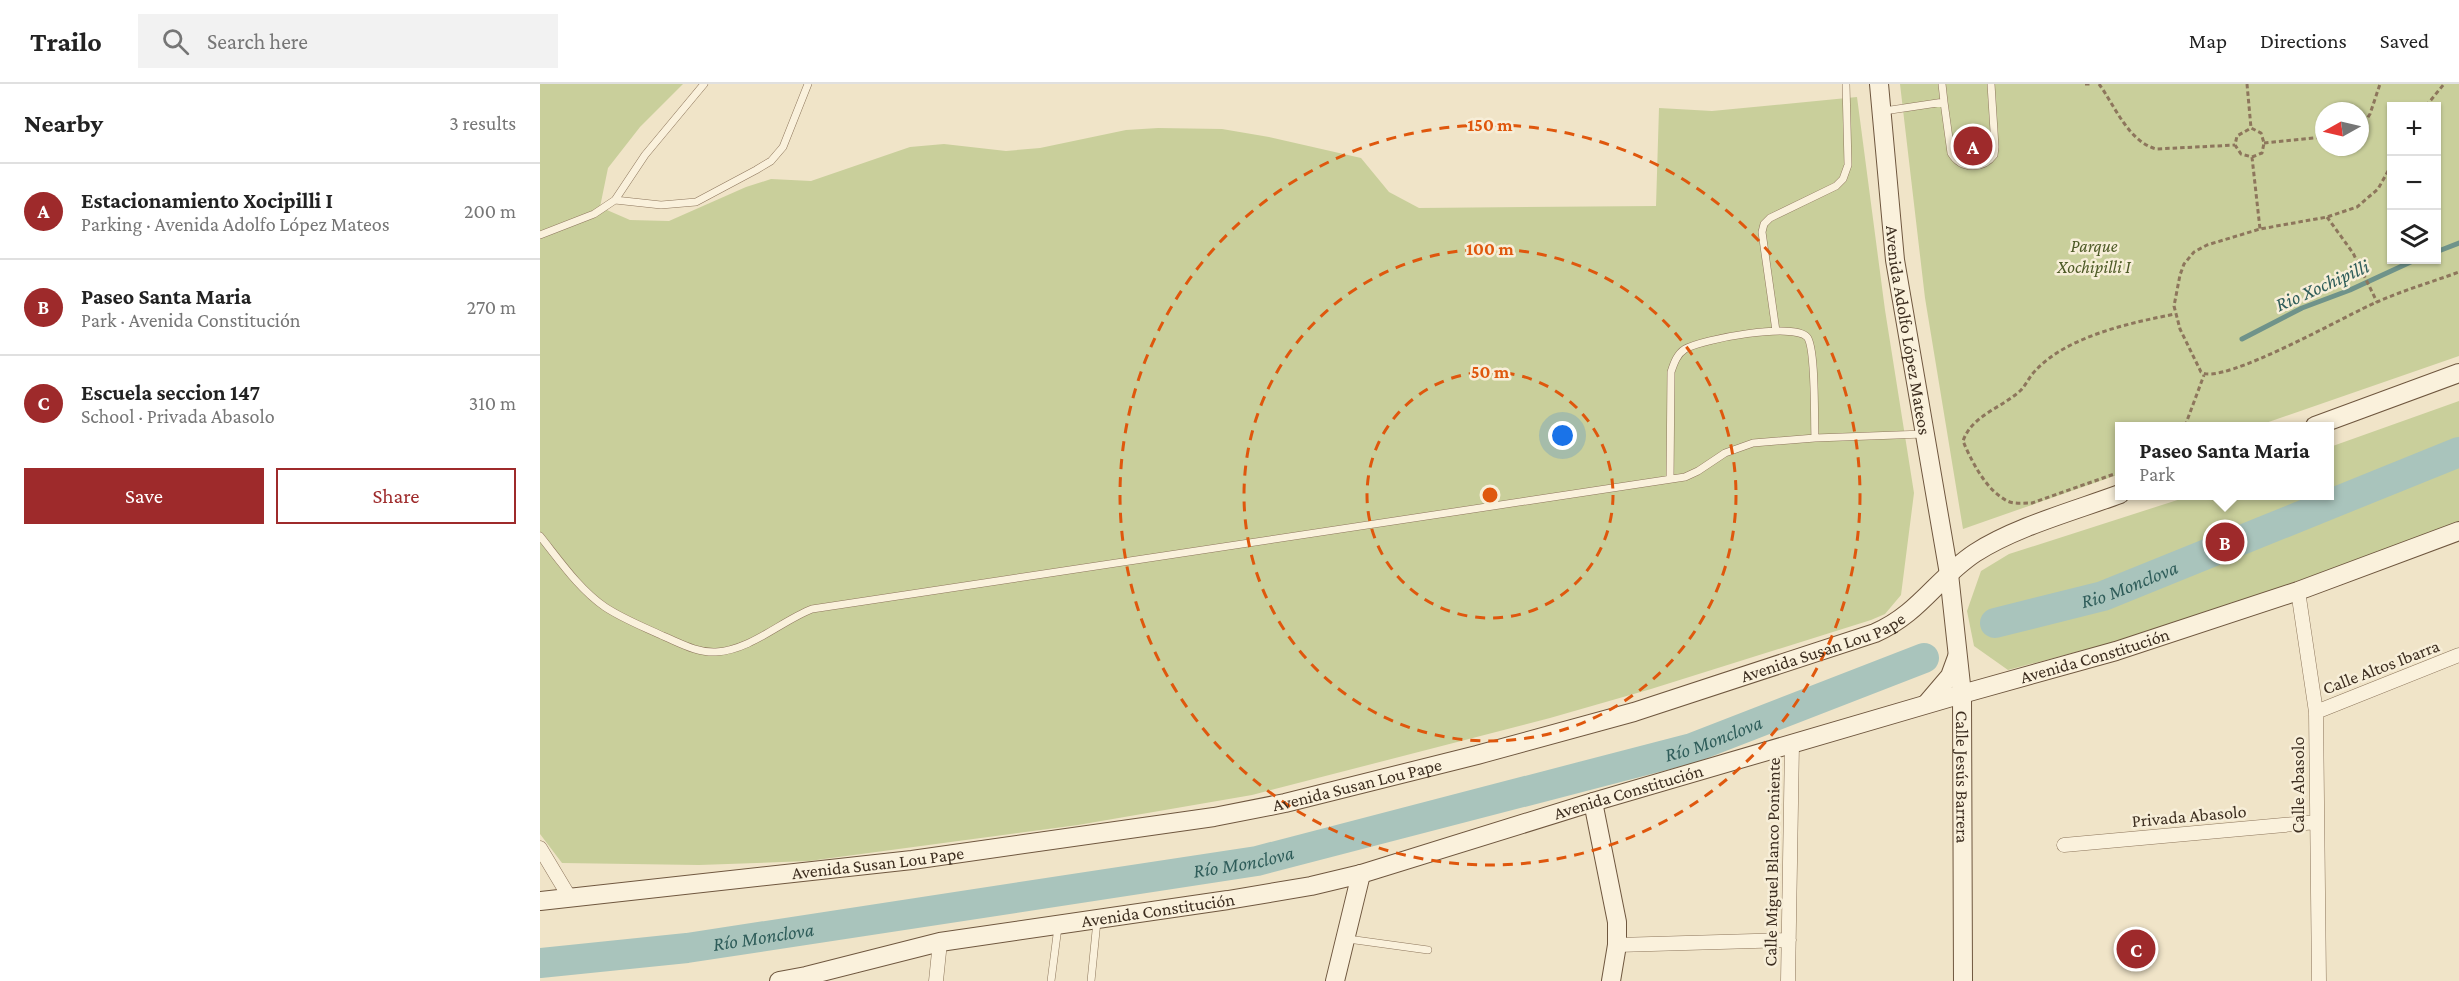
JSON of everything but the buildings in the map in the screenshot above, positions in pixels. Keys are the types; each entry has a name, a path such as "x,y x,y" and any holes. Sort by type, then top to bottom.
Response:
{"street":[{"name":"Avenida Adolfo López Mateos","path":"1879,84 1895,260 1949,574"},
{"path":"2326,422 2459,373"},
{"name":"Avenida Susan Lou Pape","path":"540,901 912,861 1101,835 1215,817 1286,802 1477,755 1634,712 1864,637 1902,620 1949,574 1973,554 1993,542 2115,496"},
{"name":"Avenida Constitución","path":"779,981 940,942 1301,888 1361,874 1593,802 2116,651 2298,591 2459,531"},
{"name":"Calle Jesús Barrera","path":"1949,574 1962,694 1963,981"},
{"name":"Calle Abasolo","path":"2298,591 2316,712 2319,981"},
{"name":"Calle Altos Ibarra","path":"2316,712 2459,655"},
{"path":"1958,656 1976,675 2000,683"},
{"path":"1925,705 1950,676 1958,656"},
{"name":"Calle Miguel Blanco Poniente","path":"1788,981 1792,744"},
{"path":"1593,802 1617,922 1617,945 1611,981"},
{"name":"Privada Abasolo","path":"2064,845 2317,822"},
{"path":"540,848 570,898"},
{"path":"1335,981 1361,874"},
{"path":"1617,945 1789,940"},
{"path":"936,981 940,942"}],"lane":[{"path":"540,235 594,214 615,200 645,155 704,84"},
{"path":"615,200 661,205 696,202 771,161 783,147 808,84"},
{"path":"1776,331 1763,243 1764,224 1770,218 1836,186 1843,179 1848,165 1845,84"},
{"path":"1942,84 1951,153 1956,161 1964,166 1984,164 1994,154 1991,84"},
{"path":"1881,111 1944,102"},
{"path":"1670,479 1671,372 1677,357 1684,349 1695,344 1750,332 1776,331 1803,334 1811,344 1815,438"},
{"path":"540,536 576,581 605,607 695,650 716,652 737,647 794,616 812,609 1685,477 1738,447 1753,443 1924,434"},
{"path":"1091,981 1098,918"},
{"path":"1051,981 1059,923"},
{"path":"1345,938 1428,950"}],"path":[{"path":"2085,84 2091,84"},
{"path":"2099,84 2136,139 2145,146 2156,149 2235,145"},
{"path":"2247,84 2251,128"},
{"path":"2369,116 2380,84"},
{"path":"2429,102 2444,84"},
{"path":"2251,128 2261,133 2264,143 2262,153 2252,157 2241,154 2235,145 2237,135 2251,128"},
{"path":"2264,143 2315,138"},
{"path":"2252,157 2260,229"},
{"path":"2186,422 2204,375 2180,329 2175,314 2174,298 2184,264 2194,252 2206,245 2260,229 2328,217 2357,207 2378,189 2387,172"},
{"path":"2328,217 2353,253 2377,302"},
{"path":"2204,375 2229,371 2377,302 2459,272"},
{"path":"2115,474 2032,503 2017,504 2004,500 1988,484 1970,457 1963,441 1967,429 2021,390 2035,370 2071,344 2128,323 2175,314"}],"green space":[{"path":"540,84 683,84 640,127 608,168 600,207 630,220 669,221 746,187 771,179 811,181 910,147 944,144 1006,151 1040,148 1126,130 1158,128 1222,129 1361,158 1389,192 1419,208 1656,206 1659,108 1712,111 1857,97 1885,310 1914,493 1901,595 1885,614 1871,620 1651,689 1550,718 1252,795 1078,825 809,861 699,865 562,863 540,834"},
{"name":"Parque Xochipilli I","path":"1900,84 2459,84 2459,356 2269,422 2115,422 2115,476 1963,529 1925,298"},
{"path":"2459,401 2459,522 2270,591 2129,638 2008,670 1974,646 1967,611 1981,571 2009,554 2178,500 2334,500 2334,446"}],"waterway":[{"name":"Rio Xochipilli","path":"2441,250 2459,243"},
{"name":"Rio Xochipilli","path":"2242,339 2302,308 2350,290 2406,264"},
{"name":"Rio Monclova","path":"1995,623 2103,596 2459,452"},
{"name":"Río Monclova","path":"540,963 687,948 1257,861 1692,748 1924,658"}],"place":[{"name":"Estacionamiento Xocipilli I","path":"1973,146"},
{"name":"Paseo Santa Maria","path":"2225,542"},
{"name":"Escuela seccion 147","path":"2136,949"}]}
